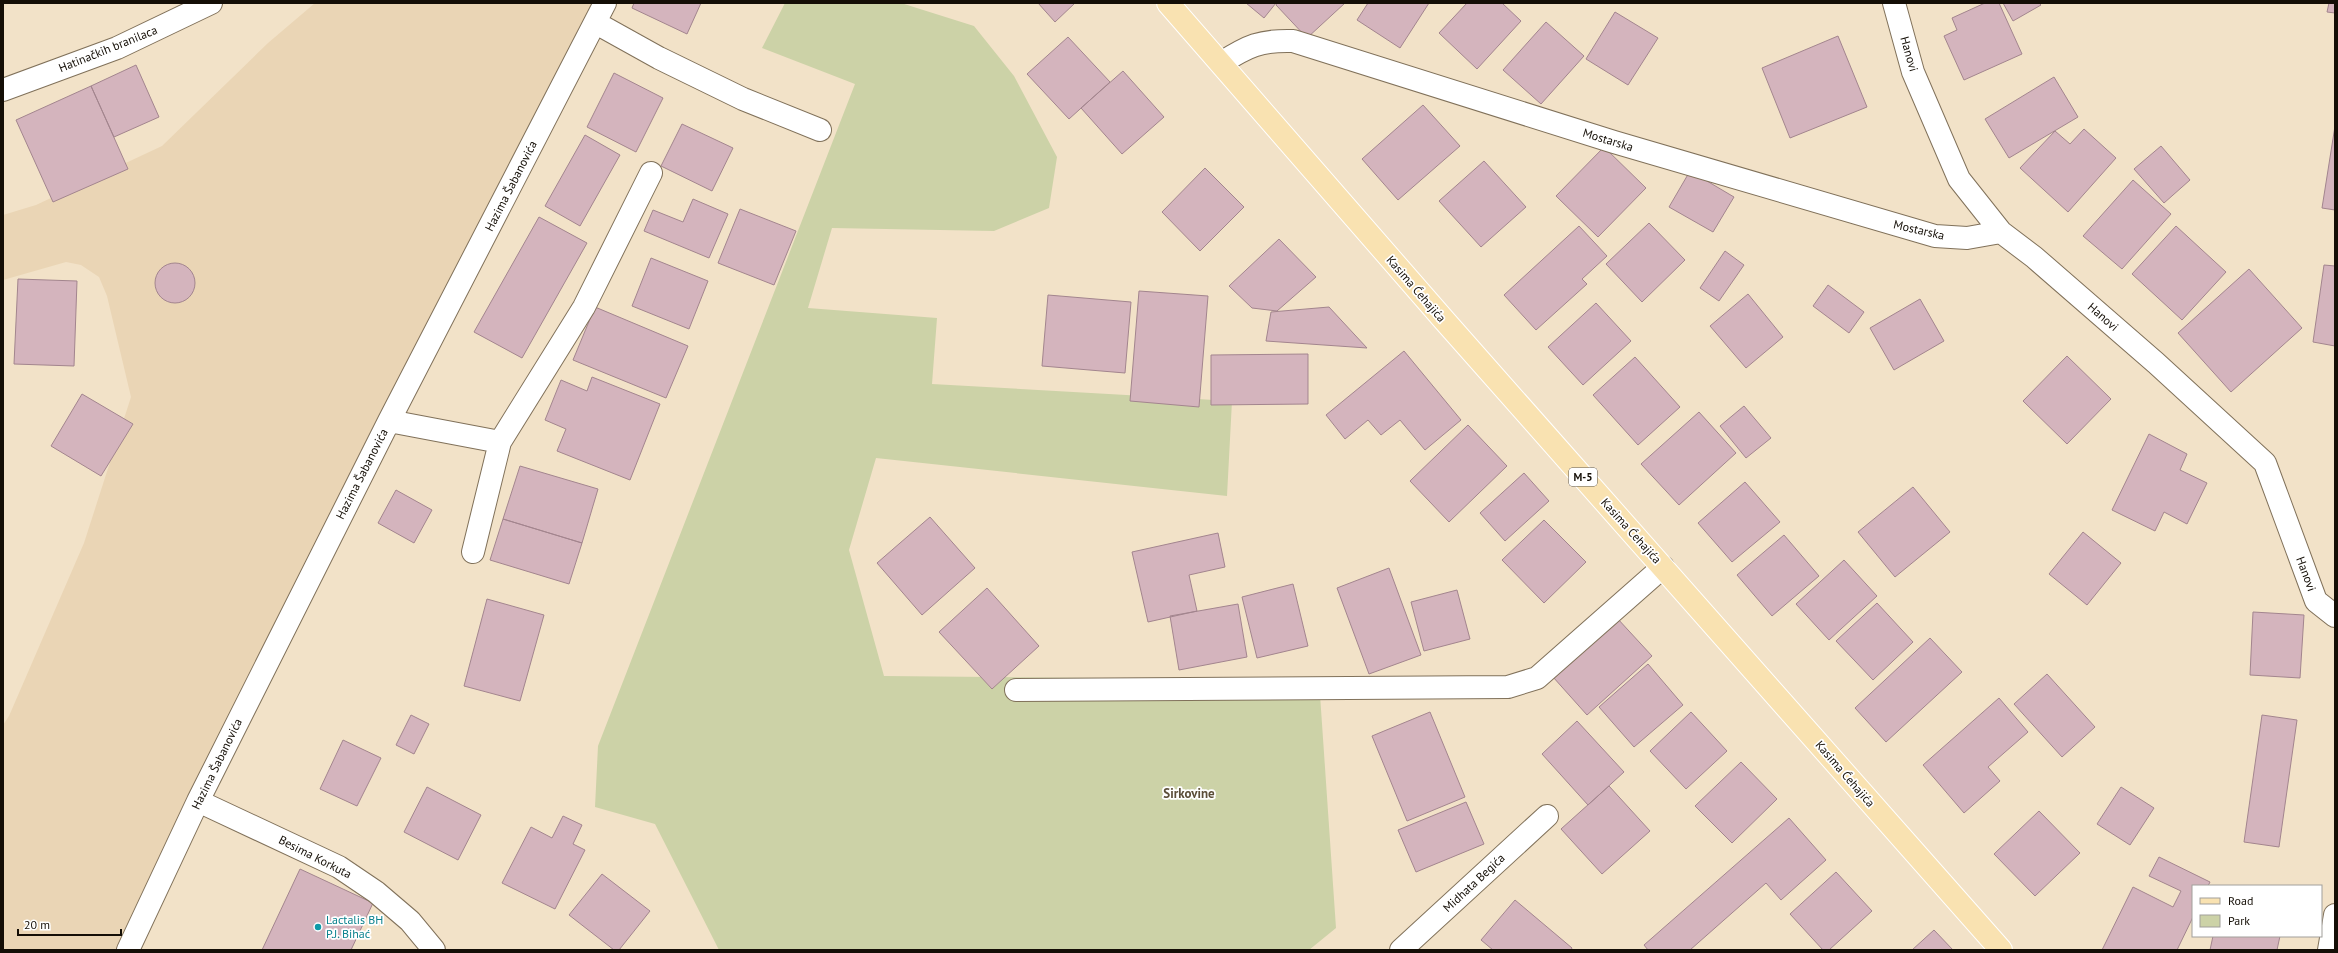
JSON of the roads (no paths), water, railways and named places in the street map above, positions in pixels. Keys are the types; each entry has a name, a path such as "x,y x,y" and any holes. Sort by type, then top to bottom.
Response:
{"main road":[{"name":"Kasima Ćehajića","path":"1168,3 1439,314 2001,950"}],"street":[{"name":"Hatinačkih branilaca","path":"3,90 117,48 211,3"},
{"name":"Hazima Šabanovića","path":"128,950 198,801 389,421 605,3"},
{"name":"Hanovi","path":"1894,3 1913,72 1959,180 2001,232 2034,257 2144,353 2265,463 2316,601 2335,616"},
{"path":"596,22 659,58 743,99 820,130"},
{"name":"Mostarska","path":"1221,63 1248,46 1273,40 1293,41 1614,142 1935,236 1967,238 2001,232"},
{"path":"474,552 500,442 584,306 651,173"},
{"path":"389,421 500,442"},
{"path":"1016,690 1508,687 1537,678 1663,567"},
{"name":"Besima Korkuta","path":"198,801 339,867 376,892 410,921 434,950"},
{"name":"Midhata Begića","path":"1401,950 1547,816"},
{"path":"2329,950 2335,915"}],"place":[{"name":"Lactalis BH P.J. Bihać","path":"318,927"}],"district":[{"name":"Sirkovine","path":"1189,793"}]}
